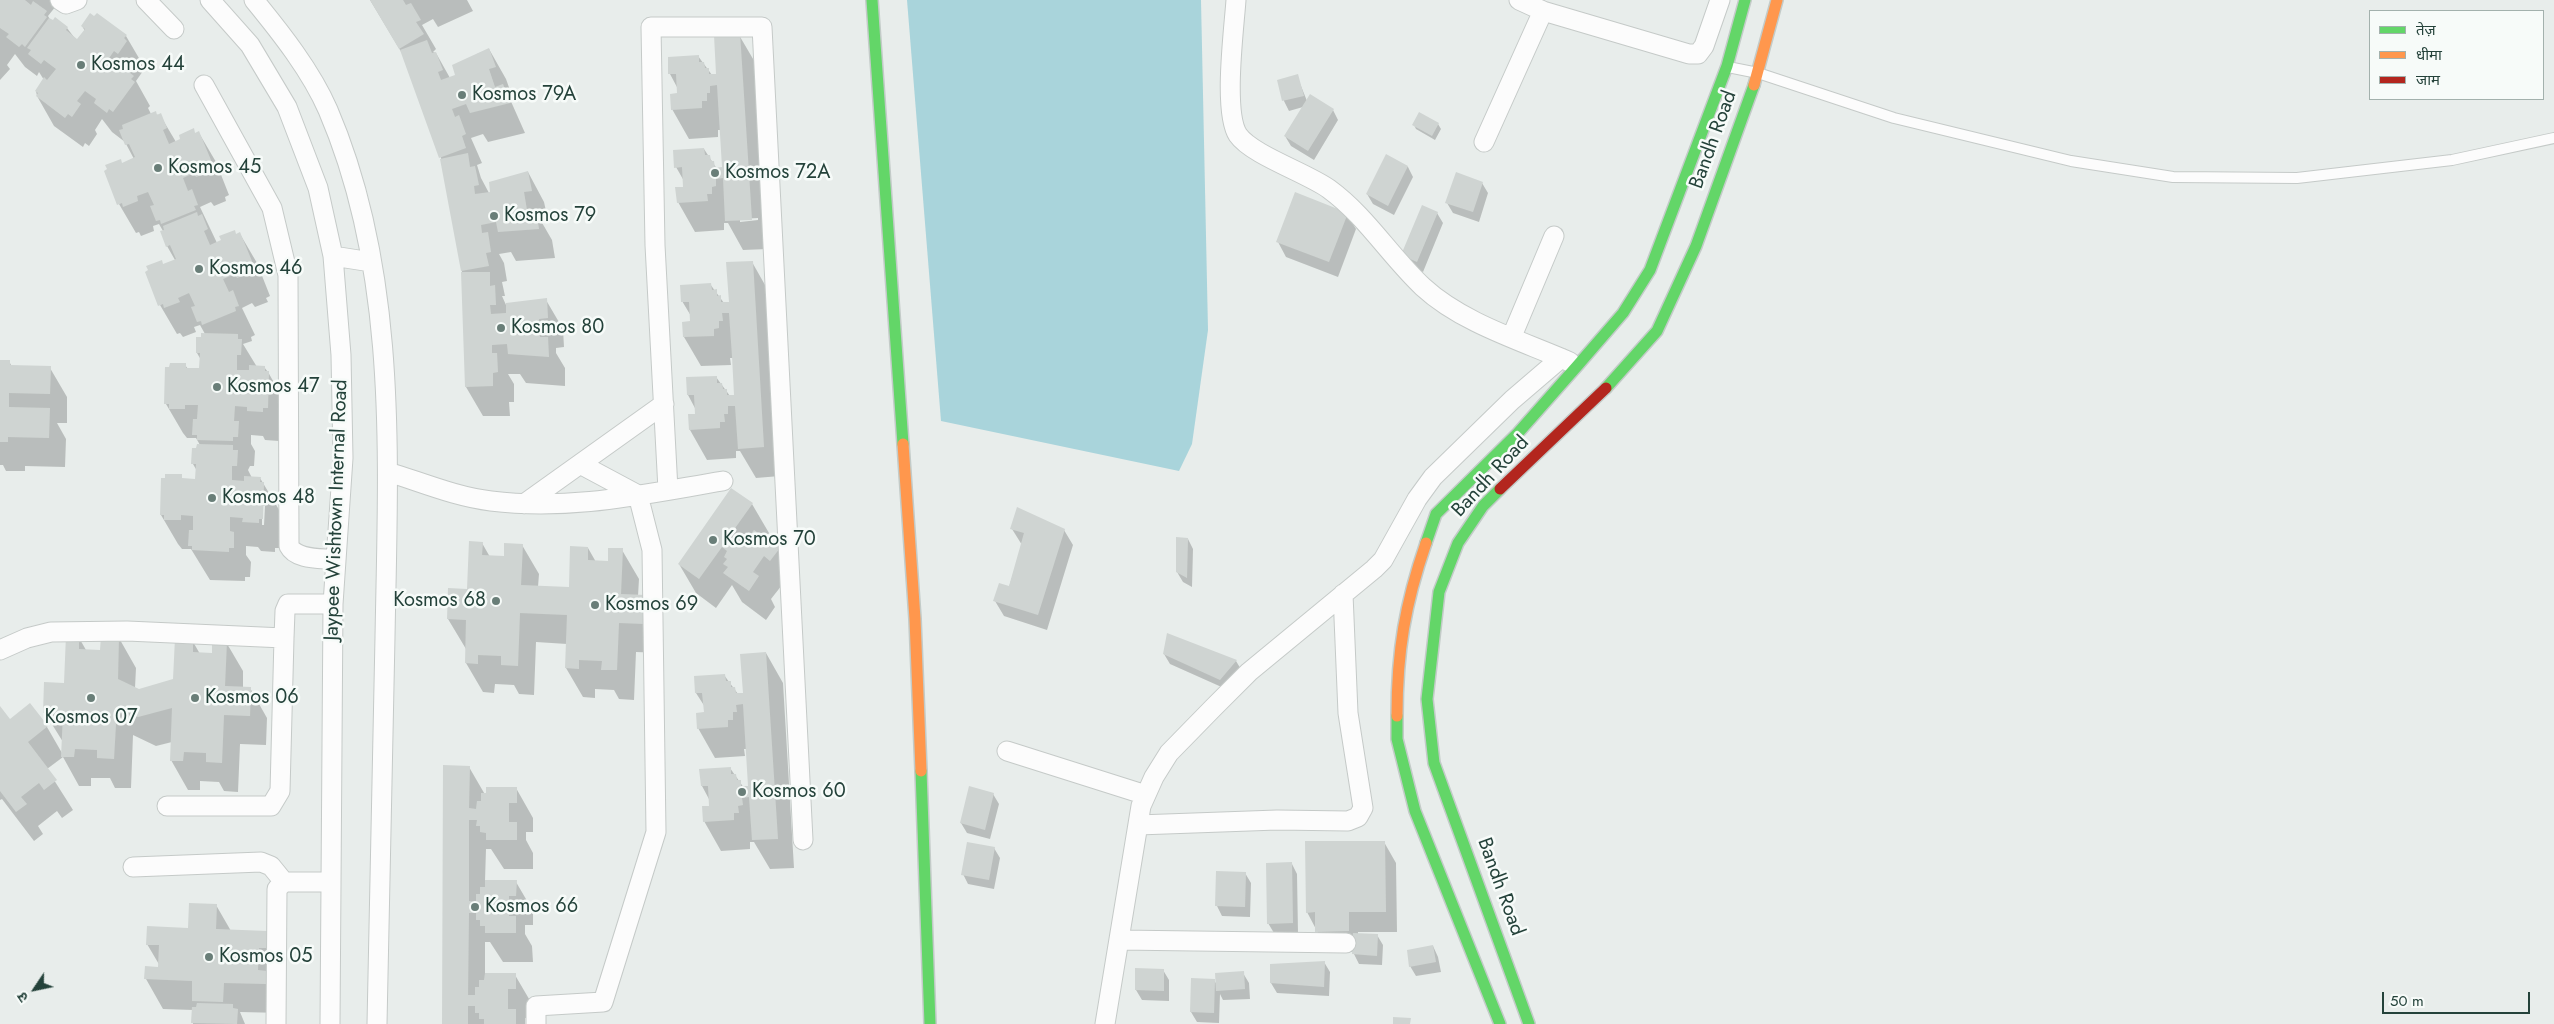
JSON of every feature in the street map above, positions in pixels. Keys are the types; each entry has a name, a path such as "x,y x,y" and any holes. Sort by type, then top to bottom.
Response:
{"main road":[{"path":"872,0 915,618 930,1024"},
{"name":"Bandh Road","path":"1500,1024 1415,811 1397,739 1396,674 1402,627 1411,586 1436,514 1518,433 1578,365 1628,316 1650,270 1727,66 1745,0"},
{"name":"Bandh Road","path":"1529,1024 1434,763 1427,700 1439,592 1458,543 1483,506 1514,474 1602,393 1652,329 1696,246 1758,73 1777,0"}],"street":[{"path":"60,0 66,4 77,0"},
{"path":"146,0 174,29"},
{"name":"Jaypee Wishtown Internal Road","path":"210,0 250,45 287,107 318,188 333,256 341,355 343,458 333,604 330,1024"},
{"path":"254,0 286,39 327,108 355,181 371,262 384,355 388,472 377,1024"},
{"path":"1236,0 1230,101 1232,120 1238,135 1253,147 1327,188 1345,202 1423,287 1448,307 1472,320 1578,365"},
{"path":"1519,0 1543,11 1673,51 1698,54 1704,46 1720,0"},
{"path":"1484,142 1543,11"},
{"path":"668,490 656,245 651,27 762,27 802,840"},
{"path":"204,85 272,208 288,275 289,546 292,551 298,554 336,560"},
{"path":"1512,336 1554,236"},
{"path":"333,256 371,262"},
{"path":"1105,1024 1141,806 1169,753 1249,672 1383,560 1418,499 1446,463 1561,358"},
{"path":"524,504 664,404"},
{"path":"536,1024 536,1006 603,1002 656,832 652,550 638,495 580,464"},
{"path":"388,472 470,497 524,504 573,505 723,481"},
{"path":"1138,825 1276,820 1348,821 1358,817 1364,808 1348,713 1343,594"},
{"path":"167,806 272,806 277,800 281,775 285,611 288,604 333,604"},
{"path":"0,650 27,638 51,632 145,632 284,638"},
{"path":"1007,751 1146,795"},
{"path":"133,867 261,862 270,866 284,882"},
{"path":"276,1024 277,889 284,882 331,882"},
{"path":"1119,940 1346,943"}],"lane":[{"path":"1727,66 1758,73 1894,118 2071,161 2173,178 2297,178 2452,160 2554,138"}],"water":[{"path":"907,0 1201,0 1208,330 1192,444 1179,471 941,421"}],"building":[{"path":"0,0 25,0 31,5 33,1 47,11 44,15 47,17 25,47 22,44 19,47 6,37 9,34 0,28"},
{"path":"370,0 403,0 406,5 411,3 421,20 416,22 424,34 399,49"},
{"name":"Kosmos 44","path":"90,13 94,16 97,13 127,35 124,38 127,41 118,54 114,51 107,61 118,70 121,66 134,76 131,79 135,82 113,112 109,109 107,113 94,103 96,99 85,91 77,101 81,104 72,117 68,114 65,118 36,96 38,93 35,91 44,77 47,80 56,69 44,60 41,64 28,54 31,50 27,48 49,18 53,20 55,17 68,27 66,30 77,39 85,29 81,26"},
{"path":"740,33 752,220 725,221 723,178 716,179 716,186 712,187 712,194 707,194 708,201 677,203 675,187 683,187 682,167 674,168 673,150 704,148 705,155 710,155 711,161 714,161 715,168 722,167 717,85 710,86 710,93 707,93 707,101 702,101 702,108 671,110 670,94 677,93 676,74 668,74 668,57 699,55 699,62 704,62 705,68 709,68 709,74 716,74 714,35"},
{"name":"Kosmos 79A","path":"427,40 432,53 436,52 443,70 438,72 441,80 455,75 452,65 489,48 496,67 489,69 495,87 503,84 510,103 470,113 466,104 452,109 455,117 459,115 466,134 462,136 466,148 439,158 400,50"},
{"path":"1298,74 1304,96 1282,101 1277,80"},
{"path":"1310,94 1334,109 1308,151 1284,136"},
{"name":"Kosmos 45","path":"156,111 157,115 161,113 167,128 163,130 169,144 180,139 179,135 194,128 195,133 199,131 213,165 209,167 211,171 196,177 194,173 183,178 188,191 192,189 198,205 194,206 196,210 161,224 160,220 156,221 150,206 154,205 148,192 137,196 138,201 123,207 122,203 117,205 104,171 107,169 105,165 121,159 122,163 135,157 129,144 125,145 119,130 123,129 122,125"},
{"path":"1419,112 1439,123 1432,136 1412,125"},
{"name":"Kosmos 79","path":"468,153 470,167 475,166 479,185 474,186 475,194 490,192 489,182 528,171 532,191 524,192 527,210 536,209 539,229 498,232 496,222 481,225 482,233 488,232 491,252 486,253 489,266 461,271 440,159"},
{"path":"1386,154 1408,166 1388,206 1366,194"},
{"path":"1456,172 1483,182 1473,212 1445,203"},
{"path":"1295,192 1348,213 1329,262 1276,242"},
{"path":"1422,205 1438,212 1417,262 1401,255"},
{"name":"Kosmos 46","path":"197,212 198,216 202,214 208,229 204,231 210,245 221,240 219,236 235,230 236,234 240,232 254,266 250,268 252,272 237,278 235,274 223,279 229,292 233,290 239,306 235,307 236,311 202,325 201,321 197,322 191,307 195,306 189,293 178,298 180,302 164,308 163,304 158,306 145,272 148,270 146,266 162,260 163,264 176,259 170,245 166,247 160,231 164,230 163,226"},
{"path":"753,261 764,447 738,449 735,406 728,406 728,414 724,414 725,422 720,422 720,428 689,430 688,414 695,414 694,395 687,395 686,377 717,376 717,383 722,383 723,389 727,389 727,395 734,395 732,356 729,313 722,313 723,321 719,321 719,328 714,329 714,336 683,337 682,322 690,321 689,302 681,302 680,285 711,283 712,290 717,289 717,296 721,295 721,302 729,302 726,262"},
{"name":"Kosmos 80","path":"461,272 490,272 490,286 495,285 496,305 490,305 491,314 506,313 506,303 547,298 548,318 539,319 540,337 548,337 549,357 508,354 507,344 492,345 492,353 497,353 498,372 493,373 493,386 465,387"},
{"name":"Kosmos 47","path":"201,333 238,334 238,339 242,339 241,355 237,355 237,370 249,370 249,365 265,366 265,371 269,371 268,408 263,408 263,412 247,411 247,407 235,406 234,421 239,421 238,437 233,437 233,441 197,440 197,435 192,435 193,419 197,419 198,405 185,405 185,409 169,409 169,404 164,404 165,367 169,367 170,363 186,363 186,368 199,368 200,353 196,353 196,337 201,337"},
{"path":"0,360 10,360 10,365 51,366 50,394 9,393 9,407 50,408 49,438 8,437 8,442 0,442"},
{"name":"Kosmos 48","path":"197,444 233,445 233,450 238,450 237,466 232,466 232,480 244,481 244,476 261,477 260,482 264,482 263,519 259,519 259,523 242,522 243,518 230,517 230,531 234,532 234,548 229,548 229,552 192,550 192,546 188,546 189,530 193,530 193,516 181,515 181,520 164,520 164,515 160,515 161,478 165,478 165,474 182,474 182,478 195,479 196,464 191,464 192,448 196,448"},
{"name":"Kosmos 70","path":"731,488 753,503 728,538 734,542 739,536 742,538 746,532 750,535 754,530 780,548 770,561 764,556 753,572 759,576 749,591 723,573 728,567 723,564 727,559 724,557 727,551 722,547 699,579 678,564"},
{"path":"1017,507 1065,529 1038,615 993,601 999,583 1009,586 1024,533 1010,529"},
{"path":"1176,537 1188,538 1187,578 1176,572"},
{"path":"469,541 483,542 482,555 504,556 504,543 523,544 521,585 569,587 570,546 588,547 588,560 608,561 608,548 623,548 621,594 646,595 645,624 619,623 617,670 601,670 602,661 579,660 579,669 565,668 567,615 520,613 518,666 501,665 501,656 478,655 478,664 465,663 466,620 447,619 448,588 467,589"},
{"path":"1167,633 1237,660 1220,680 1163,654"},
{"path":"66,635 79,635 79,649 100,650 101,636 119,637 118,679 139,689 173,679 175,638 193,639 193,652 212,653 212,640 227,641 225,686 251,687 250,716 224,715 222,763 206,762 206,753 184,752 183,761 170,761 172,708 138,717 117,707 114,759 97,758 97,750 75,749 74,757 61,757 63,714 43,713 44,682 64,683"},
{"path":"766,652 778,839 752,840 749,797 742,798 743,805 738,806 739,813 734,813 734,820 703,822 702,806 709,806 708,786 701,786 699,769 731,767 731,774 736,774 737,780 741,780 741,786 748,786 743,704 736,705 737,712 733,712 733,720 728,720 728,727 697,729 696,713 704,712 702,693 695,693 694,676 725,674 726,681 731,681 731,687 735,687 736,693 743,693 740,654"},
{"path":"30,703 48,726 28,742 57,780 44,790 39,783 21,797 27,804 16,812 0,791 0,706 10,719"},
{"path":"443,765 470,766 469,808 476,809 477,801 481,801 481,793 486,793 486,787 517,787 517,803 509,803 509,822 517,822 517,840 486,840 486,833 480,832 480,826 476,826 477,820 469,820 469,901 476,902 476,894 480,894 480,887 485,887 485,880 517,880 516,896 509,896 509,916 516,916 516,933 485,933 485,926 480,926 480,920 476,920 476,913 469,913 468,995 475,995 475,987 479,987 479,980 484,980 485,973 516,973 516,989 508,989 508,1009 516,1009 516,1024 484,1024 484,1019 479,1019 479,1013 475,1013 475,1006 468,1006 468,1024 442,1024"},
{"path":"969,786 994,793 985,830 960,823"},
{"path":"1305,841 1385,841 1386,912 1349,912 1349,931 1315,932 1315,912 1306,913"},
{"path":"967,842 995,847 989,880 961,875"},
{"path":"1292,862 1293,923 1267,924 1266,863"},
{"path":"1216,871 1246,872 1245,907 1215,906"},
{"name":"Kosmos 05","path":"189,903 217,904 216,929 268,931 268,948 259,948 258,970 267,971 266,984 224,983 223,1002 192,1001 192,981 144,979 145,966 158,967 159,945 146,945 147,926 188,928"},
{"path":"1353,933 1378,934 1377,956 1352,954"},
{"path":"1433,945 1436,962 1409,967 1407,950"},
{"path":"1325,961 1324,987 1270,983 1270,964"},
{"path":"1135,968 1164,969 1164,991 1135,990"},
{"path":"1244,971 1245,989 1216,991 1215,973"},
{"path":"1191,978 1215,979 1214,1013 1190,1012"},
{"path":"197,1003 233,1004 233,1008 238,1009 237,1024 191,1023 192,1007 196,1007"},
{"path":"1393,1017 1411,1018 1410,1024 1393,1024"}],"traffic: fast":[{"path":"872,0 903,444"},
{"path":"1426,543 1436,514 1518,433 1578,365 1623,313 1650,270 1727,66 1745,0"},
{"path":"1606,388 1657,331 1696,246 1754,85"},
{"path":"1500,489 1483,506 1458,543 1439,592 1427,699 1434,763 1529,1024"},
{"path":"1397,716 1397,739 1415,811 1500,1024"},
{"path":"921,771 930,1024"}],"traffic: slow":[{"path":"1754,85 1777,0"},
{"path":"903,444 915,619 921,771"},
{"path":"1397,716 1397,692 1404,628 1413,587 1426,543"}],"traffic: jam":[{"path":"1500,489 1606,388"}],"place":[{"name":"Kosmos 44","path":"81,65"},
{"name":"Kosmos 79A","path":"462,95"},
{"name":"Kosmos 45","path":"158,168"},
{"name":"Kosmos 72A","path":"715,173"},
{"name":"Kosmos 79","path":"494,216"},
{"name":"Kosmos 46","path":"199,269"},
{"name":"Kosmos 80","path":"501,328"},
{"name":"Kosmos 47","path":"217,387"},
{"name":"Kosmos 48","path":"212,498"},
{"name":"Kosmos 70","path":"713,540"},
{"name":"Kosmos 68","path":"496,601"},
{"name":"Kosmos 69","path":"595,605"},
{"name":"Kosmos 07","path":"91,698"},
{"name":"Kosmos 06","path":"195,698"},
{"name":"Kosmos 60","path":"742,792"},
{"name":"Kosmos 66","path":"475,907"},
{"name":"Kosmos 05","path":"209,957"}]}
